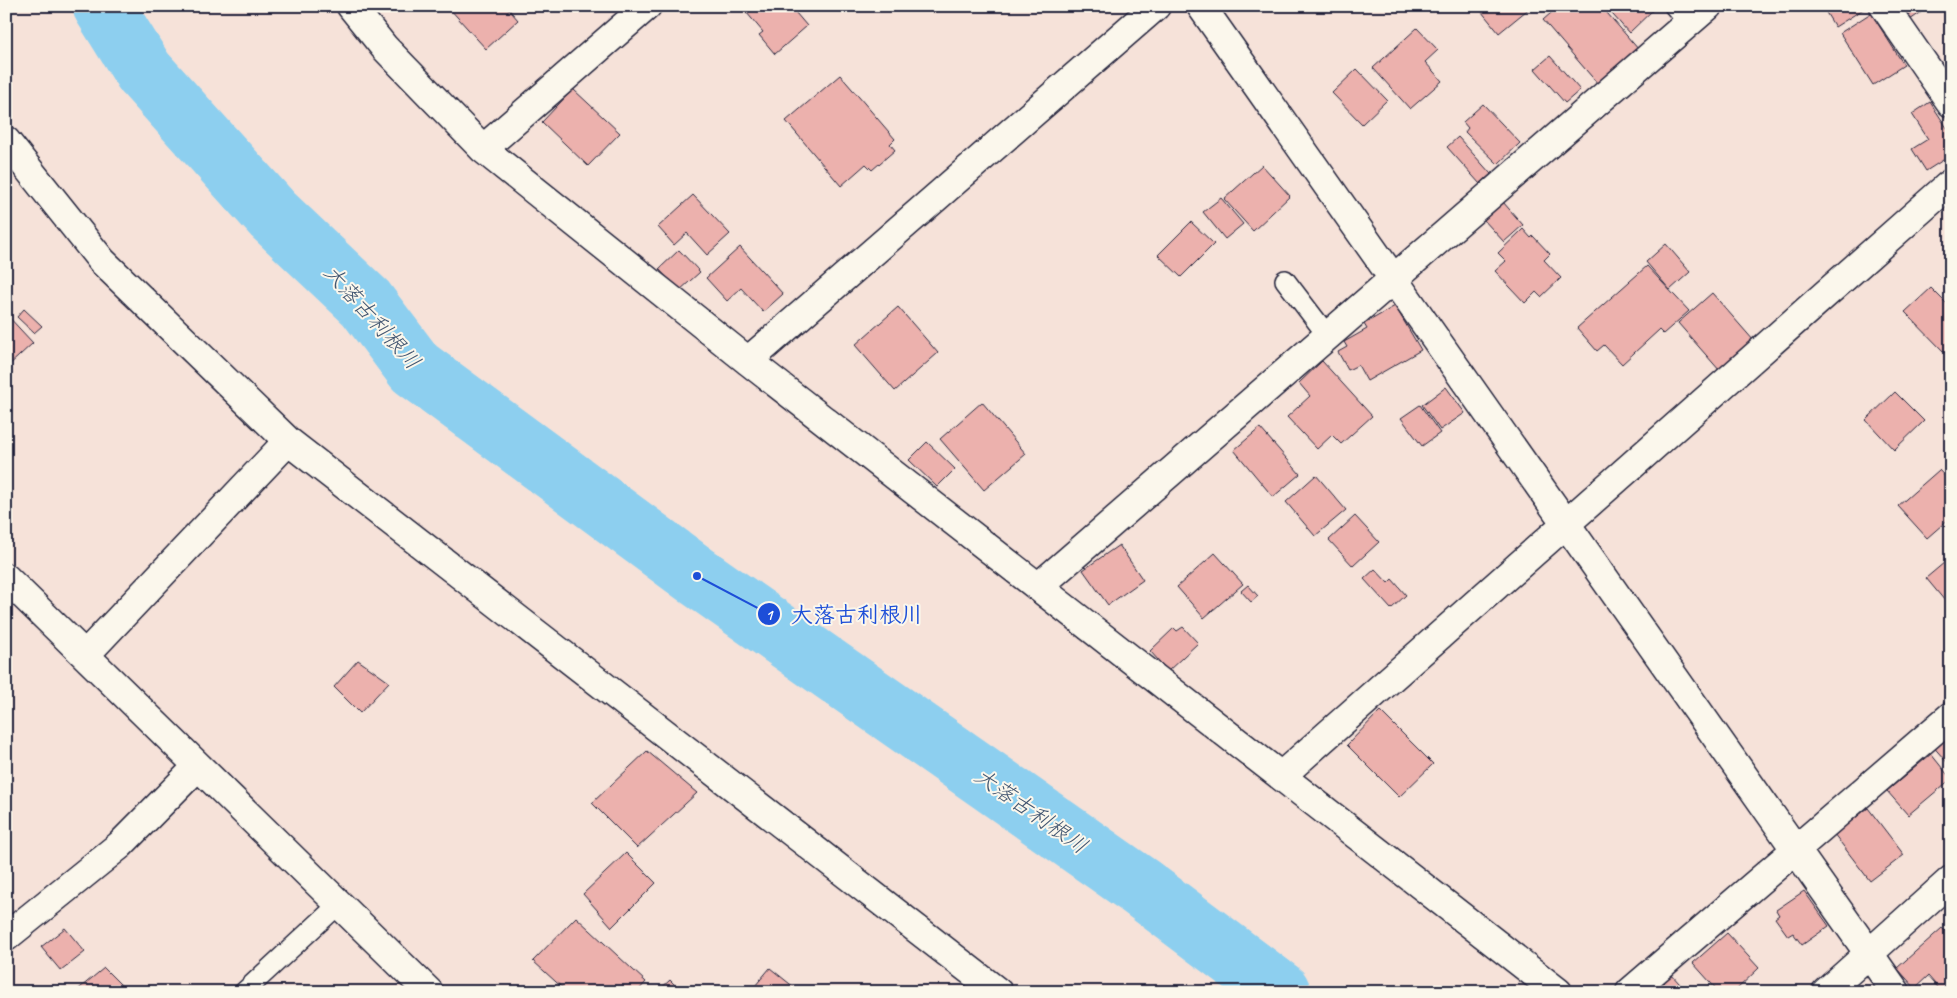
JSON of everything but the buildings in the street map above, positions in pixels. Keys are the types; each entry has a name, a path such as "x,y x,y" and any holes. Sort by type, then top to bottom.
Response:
{"street":[{"path":"352,6 384,47 483,149 748,360 1558,992"},
{"path":"483,149 647,6"},
{"path":"748,360 1156,6"},
{"path":"1201,6 1896,992"},
{"path":"1884,6 1951,103"},
{"path":"1038,587 1393,278 1691,12"},
{"path":"6,141 102,261 288,441 998,992"},
{"path":"1281,776 1951,183"},
{"path":"86,654 288,441"},
{"path":"6,578 86,654 429,992"},
{"path":"1630,992 1951,716"},
{"path":"6,937 120,845 198,766"},
{"path":"1826,992 1951,880"}],"lane":[{"path":"1285,280 1327,335"},
{"path":"244,992 339,904"}],"waterway":[{"name":"大落古利根川","path":"103,6 144,72 273,215 366,303 415,368 697,576 1139,886 1280,992"}],"place":[{"name":"大落古利根川","path":"697,576"}]}
